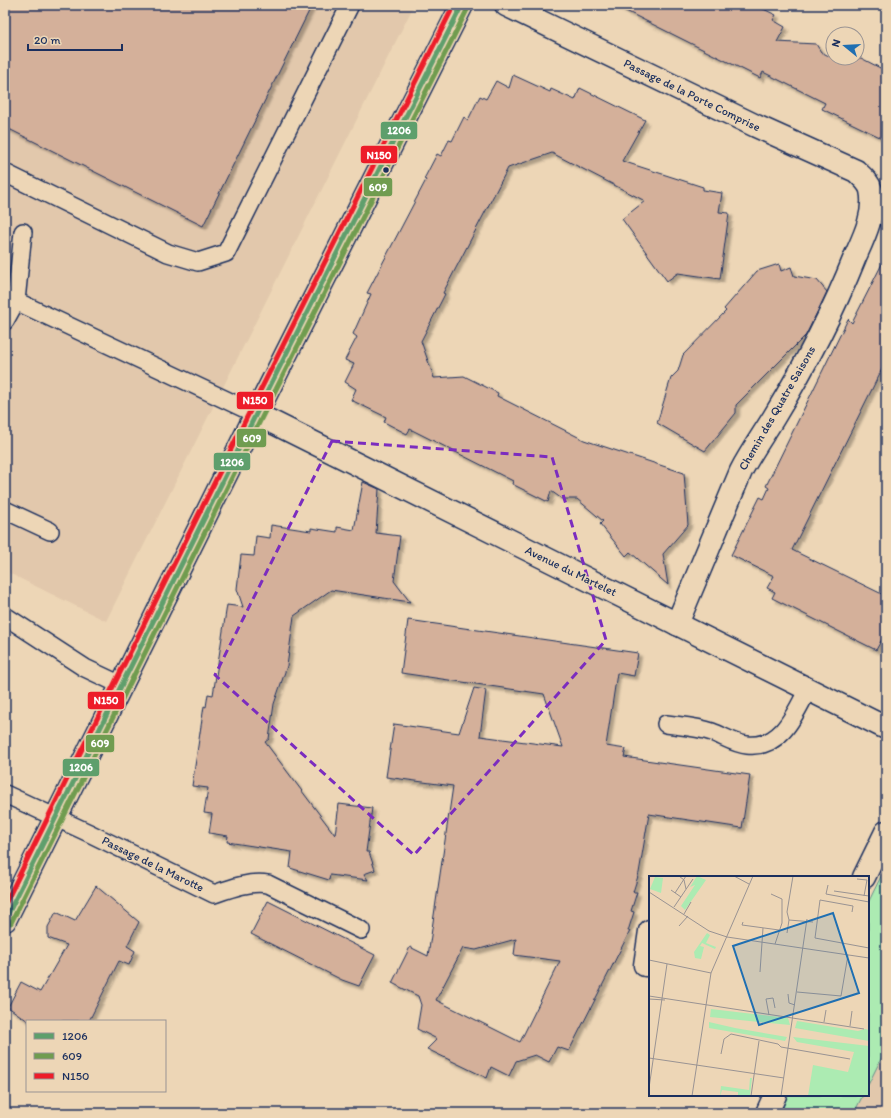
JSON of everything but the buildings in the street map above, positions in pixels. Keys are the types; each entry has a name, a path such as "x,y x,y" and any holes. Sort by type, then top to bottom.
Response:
{"street":[{"path":"5,920 256,414 462,5"},
{"name":"Passage de la Porte Comprise","path":"506,5 756,126 856,171 867,182 871,191"},
{"name":"Chemin des Quatre Saisons","path":"677,624 740,470 750,452 775,416 836,305 866,230 871,211 871,191"},
{"name":"Avenue du Martelet","path":"256,414 886,728"},
{"path":"864,876 886,832"},
{"path":"649,938 645,965 649,965"},
{"path":"767,1113 775,1096"}],"lane":[{"path":"5,173 168,253 198,262 226,253 350,5"},
{"path":"5,322 23,232"},
{"path":"10,299 256,414"},
{"path":"5,510 50,531"},
{"path":"5,616 85,668 121,685"},
{"path":"666,724 705,730 746,745 763,744 772,740 783,732 808,689"},
{"name":"Passage de la Marotte","path":"5,794 56,817 214,894 234,887 259,882 268,884 361,930"}],"highlighted area":[{"path":"332,441 552,457 606,640 414,855 215,675"}],"shaded area":[{"path":"5,5 414,5 106,621 5,571"},
{"path":"886,948 886,1113 802,1113 810,1096 869,1096 869,981"}],"green space":[{"path":"886,866 886,1049 869,1083 869,901"},
{"path":"788,1096 862,1096 854,1113 781,1113"}],"transit line":[{"name":"N150","path":"5,904 454,5"},
{"name":"1206","path":"5,920 256,414 462,5"},
{"name":"609","path":"11,923 262,417 468,8"}]}
